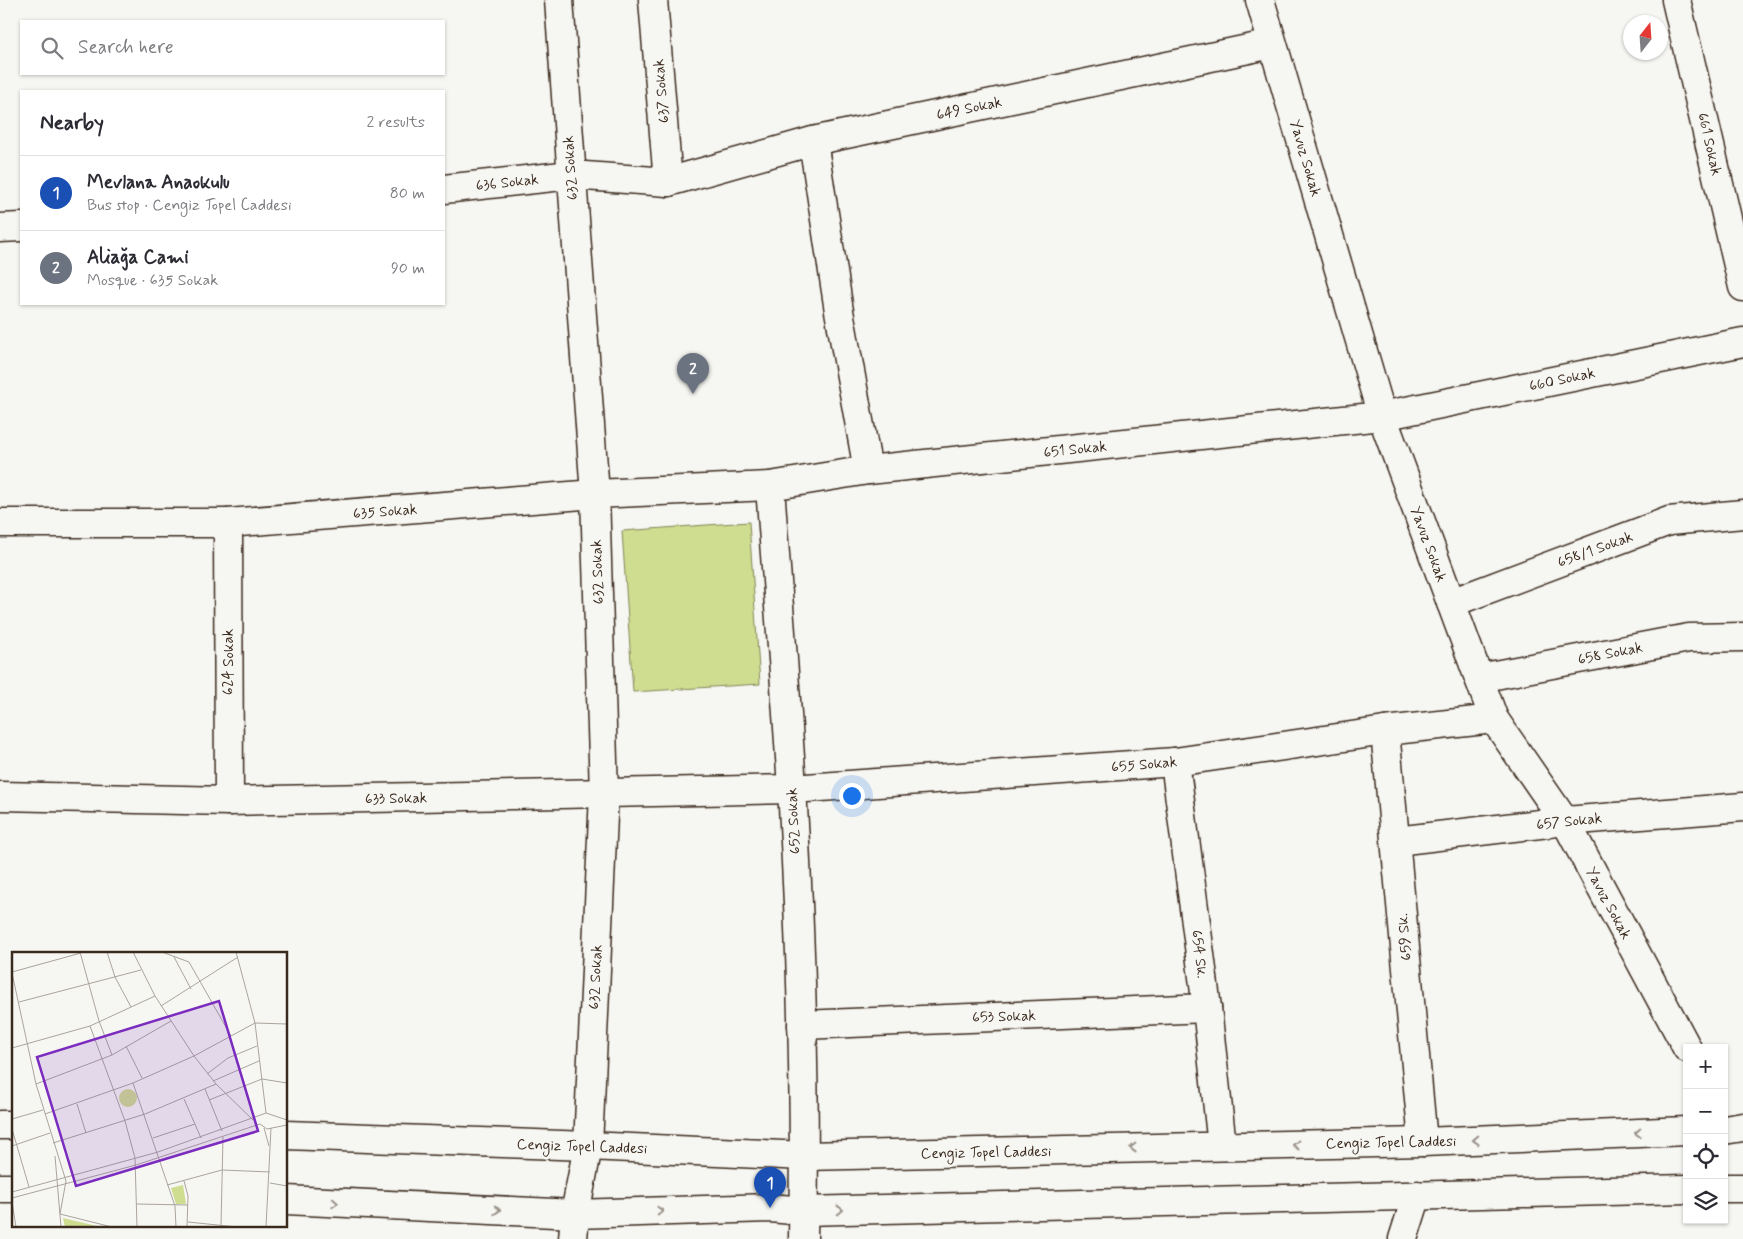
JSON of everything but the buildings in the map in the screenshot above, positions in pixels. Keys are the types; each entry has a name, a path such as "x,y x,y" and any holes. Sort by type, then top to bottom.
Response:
{"street":[{"name":"632 Sokak","path":"559,0 595,494 604,794 588,1146 574,1226"},
{"name":"637 Sokak","path":"653,0 668,182"},
{"name":"Yavuz Sokak","path":"1260,0 1382,416 1494,720 1565,821 1685,1044"},
{"name":"661 Sokak","path":"1676,0 1743,287"},
{"name":"649 Sokak","path":"668,182 812,141 1272,44"},
{"path":"812,141 839,311 868,470"},
{"name":"636 Sokak","path":"445,189 571,176 668,182"},
{"path":"0,228 20,226"},
{"name":"660 Sokak","path":"1382,416 1743,342"},
{"name":"651 Sokak","path":"770,486 868,470 1382,416"},
{"name":"635 Sokak","path":"0,523 228,523 595,494 770,486"},
{"name":"652 Sokak","path":"770,486 792,789 802,1025 803,1239"},
{"name":"658/1 Sokak","path":"1451,603 1669,521 1743,514"},
{"name":"624 Sokak","path":"228,523 229,801"},
{"name":"658 Sokak","path":"1479,678 1689,638 1743,637"},
{"name":"655 Sokak","path":"792,789 1175,762 1385,731 1494,720"},
{"name":"659 Sk.","path":"1385,731 1423,1142"},
{"name":"654 Sk.","path":"1175,762 1222,1146"},
{"name":"633 Sokak","path":"0,796 229,801 792,789"},
{"name":"657 Sokak","path":"1396,842 1565,821 1743,807"},
{"name":"653 Sokak","path":"802,1025 1206,1008"},
{"name":"Cengiz Topel Caddesi","path":"288,1135 804,1156 1423,1142 1683,1131"},
{"path":"1728,1188 1743,1188"},
{"path":"288,1200 574,1226 770,1208 804,1211 1417,1194 1683,1189"},
{"path":"1403,1239 1417,1194"}],"green space":[{"path":"749,522 760,684 633,692 622,531"}],"place":[{"name":"Aliağa Cami","path":"693,394"},
{"name":"Mevlana Anaokulu","path":"770,1208"}]}
